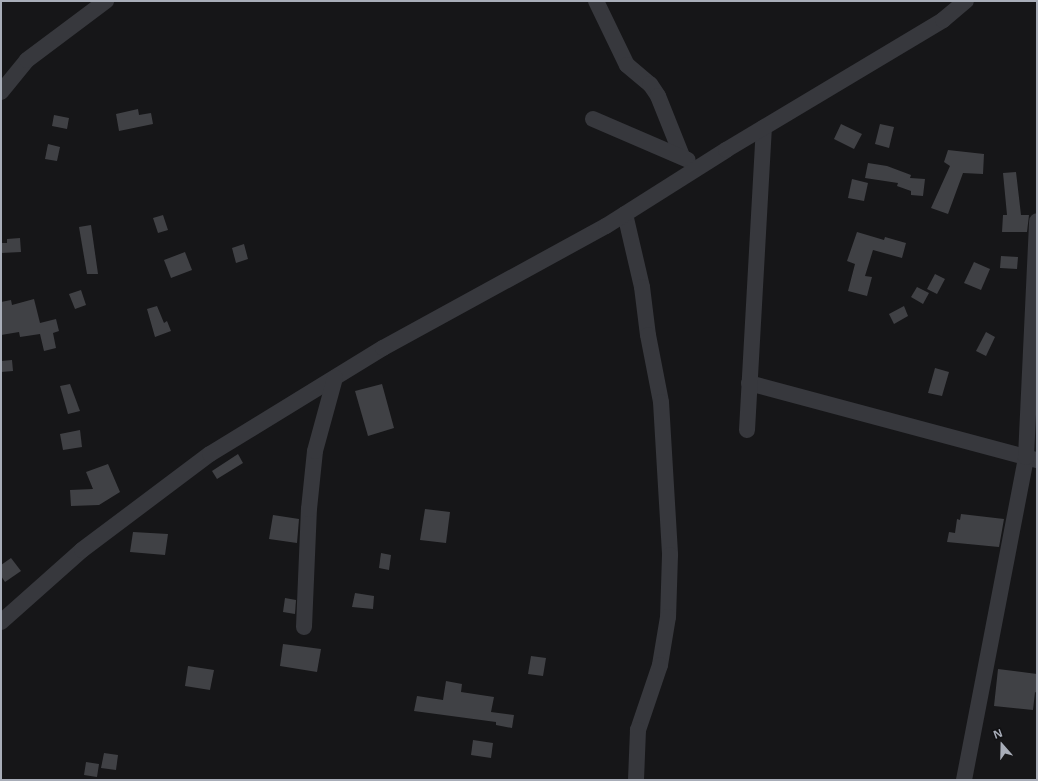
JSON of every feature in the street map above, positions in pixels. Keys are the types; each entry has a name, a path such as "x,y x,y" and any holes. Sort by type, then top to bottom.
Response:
{"street":[{"path":"1,92 27,60 106,1"},
{"path":"596,1 627,65 650,84 658,96 682,156"},
{"path":"1,622 82,550 210,454 383,348 625,214 764,127 943,20 966,1"},
{"path":"593,118 682,156 700,167"},
{"path":"746,430 764,127"},
{"path":"625,214 642,287 648,335 661,402 670,555 668,617 660,665 638,730 636,780"},
{"path":"964,780 1031,459 1037,221"},
{"path":"304,627 309,509 315,451 335,378"},
{"path":"749,383 1031,459"}],"building":[{"path":"138,109 139,115 151,113 153,124 119,131 116,114"},
{"path":"54,115 69,118 67,129 52,126"},
{"path":"841,124 862,134 854,149 834,139"},
{"path":"880,124 894,127 889,148 875,144"},
{"path":"48,144 60,147 57,161 45,159"},
{"path":"948,150 984,154 983,174 963,173 948,214 931,208 950,166 944,162"},
{"path":"868,163 887,166 911,175 910,178 925,179 923,196 911,195 911,191 897,186 898,183 865,178"},
{"path":"1016,172 1021,215 1029,215 1027,232 1002,232 1003,215 1007,215 1003,173"},
{"path":"852,179 868,183 864,201 848,198"},
{"path":"163,215 168,230 158,233 153,218"},
{"path":"91,225 98,274 87,274 79,227"},
{"path":"857,232 884,240 885,237 906,243 902,258 873,250 865,276 872,277 867,296 848,291 855,264 847,261"},
{"path":"20,238 21,252 1,253 1,243 7,243 7,239"},
{"path":"244,244 248,259 236,263 232,248"},
{"path":"185,252 192,270 171,278 164,260"},
{"path":"1001,256 1018,257 1017,269 1000,268"},
{"path":"974,262 990,269 981,290 964,283"},
{"path":"935,274 945,279 937,294 927,289"},
{"path":"917,287 929,293 923,304 911,297"},
{"path":"81,290 86,305 75,309 69,294"},
{"path":"34,299 40,323 56,319 59,331 53,333 56,348 44,351 40,334 20,337 19,332 1,335 1,302 11,300 12,305"},
{"path":"157,306 164,323 167,321 171,331 155,337 147,309"},
{"path":"904,306 908,316 894,324 889,314"},
{"path":"986,332 995,337 986,356 976,351"},
{"path":"12,360 13,371 1,372 1,361"},
{"path":"935,368 949,372 942,396 928,393"},
{"path":"70,384 80,411 68,414 60,386"},
{"path":"382,384 394,428 368,436 355,391"},
{"path":"80,430 82,447 63,450 60,434"},
{"path":"238,454 243,463 217,479 212,471"},
{"path":"108,464 120,492 99,505 71,506 70,490 93,489 86,472"},
{"path":"425,509 450,512 446,543 420,540"},
{"path":"961,514 1004,519 999,547 947,542 949,532 955,533 957,519 960,520"},
{"path":"273,515 299,519 297,543 269,539"},
{"path":"133,532 168,534 165,555 130,552"},
{"path":"381,553 391,555 389,570 379,568"},
{"path":"11,558 21,571 5,582 1,576 1,565"},
{"path":"355,593 374,596 373,609 352,607"},
{"path":"285,598 296,600 295,614 283,612"},
{"path":"283,644 321,649 317,672 280,666"},
{"path":"531,656 546,658 543,676 528,674"},
{"path":"188,666 214,670 210,690 185,686"},
{"path":"998,669 1037,674 1037,693 1035,692 1033,710 994,706"},
{"path":"446,681 462,684 461,692 494,697 491,712 514,715 512,728 496,725 496,722 414,711 417,696 443,700"},
{"path":"473,740 493,743 491,758 471,755"},
{"path":"104,753 118,755 116,770 101,768"},
{"path":"86,762 99,764 97,777 84,775"}]}
